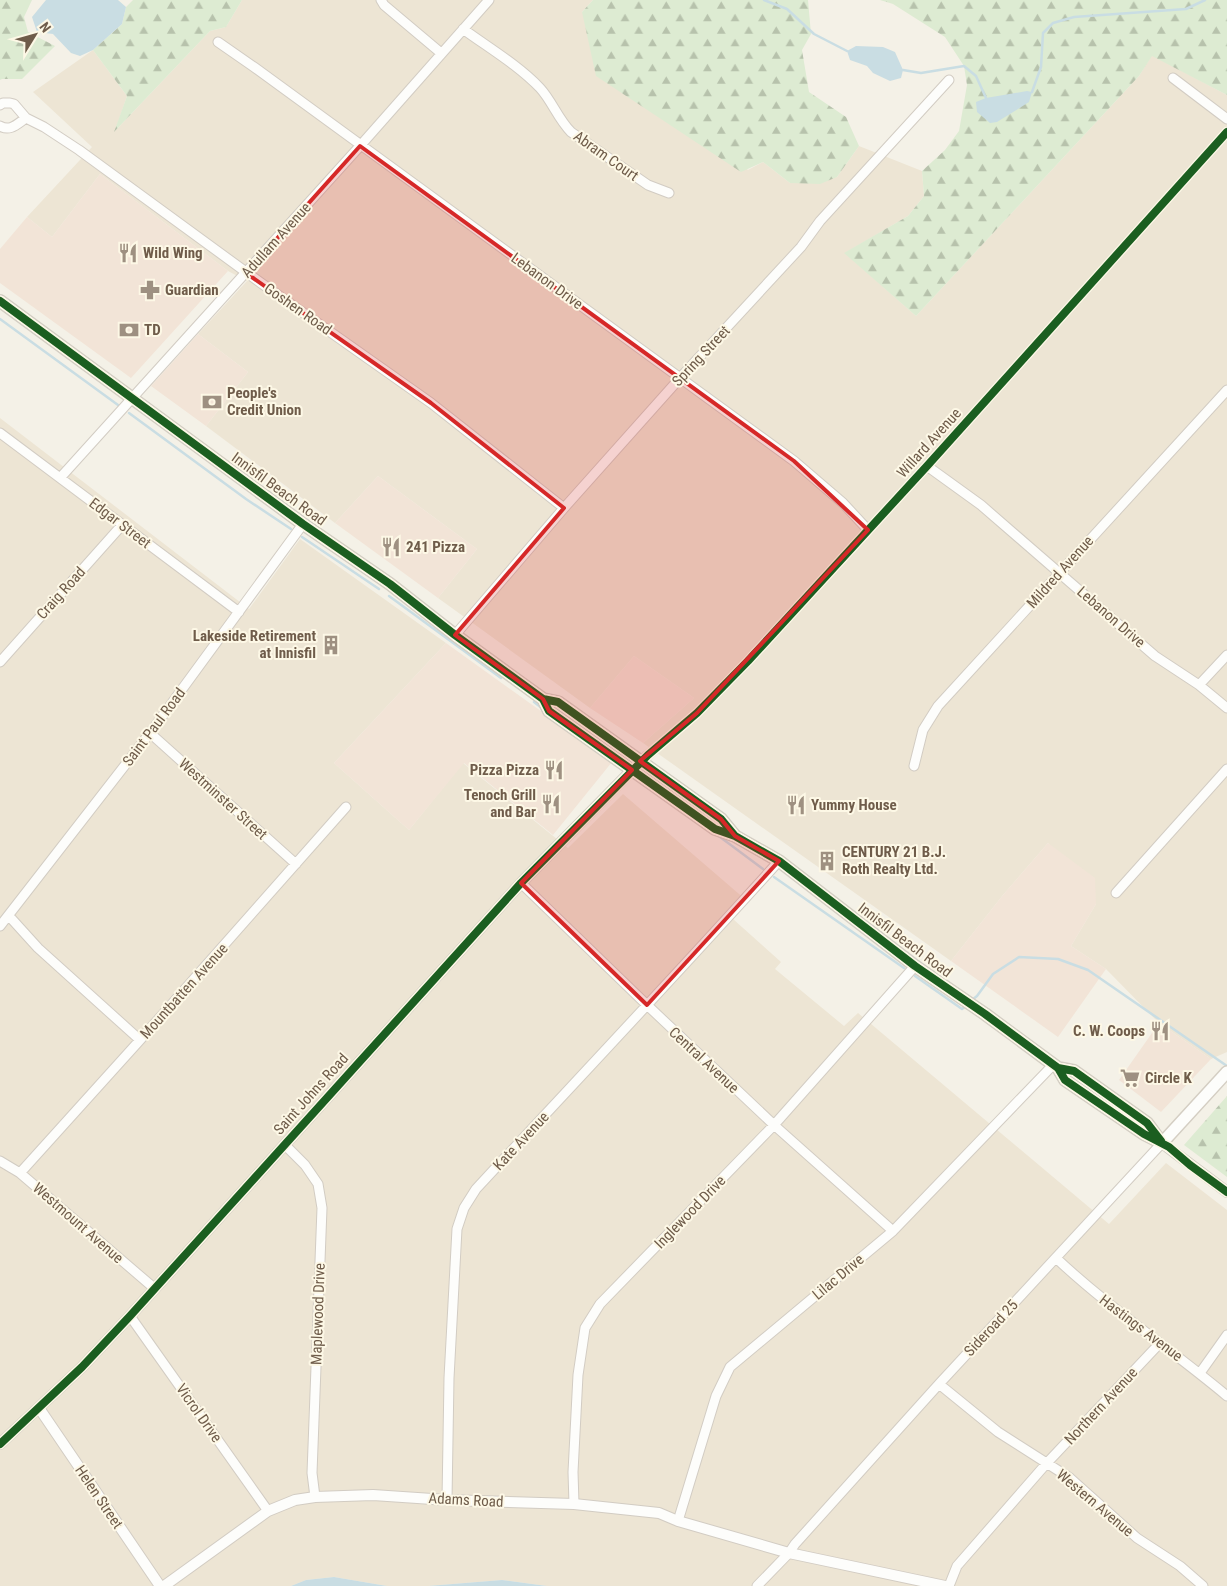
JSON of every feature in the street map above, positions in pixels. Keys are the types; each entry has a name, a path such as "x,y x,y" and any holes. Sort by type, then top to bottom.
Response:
{"main road":[{"name":"Innisfil Beach Road","path":"0,301 303,524 390,584 543,699 558,702 721,819 735,836"},
{"name":"Innisfil Beach Road","path":"543,699 549,711 715,829 735,836 779,861 915,966 985,1014 1055,1067 1074,1071 1135,1114 1147,1123 1162,1143"},
{"name":"Sideroad 25","path":"1162,1143 1227,1072"}],"street":[{"path":"381,0 384,5 441,53"},
{"name":"Adullam Avenue","path":"60,478 360,146 489,0"},
{"name":"Abram Court","path":"463,29 531,79 542,90 565,126 571,132 648,185 669,193"},
{"name":"Lebanon Drive","path":"218,42 794,461 843,503 868,530"},
{"path":"1173,78 1227,119"},
{"name":"Spring Street","path":"455,634 680,378 801,247 820,221 950,80"},
{"name":"Goshen Road","path":"0,105 3,103 14,104 26,118 44,127 79,150 246,272 431,403 564,508"},
{"path":"0,126 11,128 26,118"},
{"name":"Willard Avenue","path":"641,762 697,713 748,661 927,466 1227,132"},
{"name":"Mildred Avenue","path":"914,766 923,730 938,706 1227,390"},
{"name":"Edgar Street","path":"0,433 239,612"},
{"name":"Lebanon Drive","path":"927,466 981,505 1156,656 1199,685 1227,708"},
{"name":"Saint Paul Road","path":"0,926 150,733 303,524"},
{"name":"Craig Road","path":"0,662 122,525"},
{"path":"1199,685 1227,655"},
{"name":"Westminster Street","path":"150,733 296,864"},
{"name":"Saint Johns Road","path":"0,1444 82,1367 130,1316 521,883 641,762"},
{"path":"1116,893 1227,769"},
{"name":"Mountbatten Avenue","path":"20,1173 346,807"},
{"name":"Kate Avenue","path":"447,1500 450,1378 457,1229 464,1208 476,1190 687,964 779,861"},
{"name":"Central Avenue","path":"521,883 774,1125 893,1231"},
{"path":"9,916 38,948 140,1040"},
{"name":"Inglewood Drive","path":"574,1504 573,1472 578,1375 586,1328 600,1304 774,1125 915,966"},
{"name":"Lilac Drive","path":"678,1521 716,1396 730,1367 893,1231 1055,1067"},
{"name":"Innisfil Beach Road","path":"1162,1143 1227,1192"},
{"name":"Sideroad 25","path":"757,1586 789,1553 939,1384 1162,1143"},
{"name":"Maplewood Drive","path":"284,1145 305,1165 318,1184 322,1208 312,1473 315,1496"},
{"name":"Westmount Avenue","path":"0,1161 20,1173 154,1288"},
{"name":"Hastings Avenue","path":"1056,1258 1083,1284 1200,1373 1227,1396"},
{"name":"Vicrol Drive","path":"130,1316 268,1511"},
{"path":"1200,1373 1227,1335"},
{"name":"Northern Avenue","path":"949,1586 957,1566 1046,1464 1160,1343"},
{"name":"Western Avenue","path":"939,1384 998,1432 1070,1478 1137,1538 1180,1566 1203,1586"},
{"name":"Helen Street","path":"39,1408 162,1586"},
{"name":"Adams Road","path":"162,1586 268,1511 295,1500 315,1496 372,1495 447,1500 574,1504 659,1513 678,1521 789,1553 945,1586"}],"highlighted area":[{"path":"360,146 794,461 868,530 697,713 640,761 721,819 735,836 779,861 647,1005 521,883 632,770 549,711 543,699 455,635 564,508 431,403 246,273"}],"shaded area":[{"path":"46,0 118,0 126,7 122,24 93,50 80,56 71,53 53,34 37,32 32,17"},
{"path":"242,0 593,0 582,12 748,170 763,162 790,183 837,177 859,146 922,171 924,196 908,216 845,253 916,316 1139,76 1152,55 1227,95 1227,1052 1211,1059 1159,1023 1106,969 1071,946 1096,904 1048,843 1003,895 951,961 643,743 694,698 634,656 590,708 438,598 477,549 378,476 335,523 206,426 248,372 198,334 247,281 228,271 100,174 52,237 27,217 92,147 33,92 93,50 127,96 115,131 210,31 226,27"},
{"path":"856,46 883,47 895,52 903,70 901,78 890,81 873,73 867,66 850,60 847,51"},
{"path":"1027,91 1032,92 1029,102 997,122 990,123 977,112 976,102 986,98"},
{"path":"100,174 228,271 131,378 0,283 0,249 27,217 52,237"},
{"path":"198,334 248,372 206,426 151,386"},
{"path":"0,418 249,609 300,539 446,643 334,763 409,830 463,763 568,848 623,794 746,900 733,919 781,962 775,969 844,1026 858,1013 1109,1224 1166,1163 1227,1210 1227,1586 547,1586 502,1580 428,1586 387,1586 334,1577 306,1580 291,1586 0,1586"},
{"path":"378,476 477,549 438,598 335,523"},
{"path":"446,643 612,762 553,835 464,763 409,830 334,763"},
{"path":"634,656 694,698 643,743 590,708"},
{"path":"1048,843 1095,878 1096,904 1071,946 1106,969 1058,1037 951,961 1003,895"},
{"path":"1159,1023 1211,1059 1161,1112 1119,1080"},
{"path":"334,1577 387,1586 291,1586 306,1580"},
{"path":"502,1580 547,1586 428,1586"}],"green space":[{"path":"0,0 32,0 24,17 28,32 55,46 22,79 0,80"},
{"path":"133,0 242,0 226,27 210,31 114,132 127,96 93,50 122,24 126,7"},
{"path":"593,0 808,0 811,34 802,50 809,92 846,117 859,146 837,177 820,184 790,183 763,162 741,172 596,76 582,12"},
{"path":"880,0 1227,0 1227,95 1152,56 1139,76 916,316 844,253 908,216 924,196 922,171 945,150 959,131 967,85 964,66 945,37 893,4"},
{"path":"1227,1096 1227,1177 1184,1145"}],"waterway":[{"path":"764,0 787,9 814,34 847,51"},
{"path":"1032,92 1041,67 1043,33 1053,23 1074,17 1186,9 1205,0"},
{"path":"903,70 921,73 964,66 976,76 986,98"},
{"path":"0,319 118,405"},
{"path":"129,413 246,499 291,529"},
{"path":"302,537 379,589"},
{"path":"389,596 501,678"},
{"path":"534,702 543,709"},
{"path":"716,834 763,869"},
{"path":"774,877 904,968"},
{"path":"972,1000 993,974 1019,957 1058,959 1088,970 1227,1066"},
{"path":"915,976 962,1009 966,1006"}],"cycle path":[{"path":"0,1444 82,1367 130,1316 521,883 648,755 697,713 748,661 927,466 1227,132"},
{"path":"0,301 303,524 390,584 455,635 543,699 558,702 721,819 735,836"},
{"path":"543,699 549,711 715,829 735,836 779,861 915,966 985,1014 1058,1068 1065,1080 1144,1134 1169,1147 1227,1192"},
{"path":"1058,1068 1074,1071 1147,1123 1161,1141"}],"place":[{"name":"Wild Wing","path":"128,253"},
{"name":"Guardian","path":"150,290"},
{"name":"TD","path":"129,330"},
{"name":"People's Credit Union","path":"212,402"},
{"name":"241 Pizza","path":"391,547"},
{"name":"Lakeside Retirement at Innisfil","path":"331,645"},
{"name":"Pizza Pizza","path":"554,770"},
{"name":"Tenoch Grill and Bar","path":"551,804"},
{"name":"Yummy House","path":"796,805"},
{"name":"CENTURY 21 B.J. Roth Realty Ltd.","path":"827,861"},
{"name":"C. W. Coops","path":"1160,1031"},
{"name":"Circle K","path":"1130,1078"}]}
